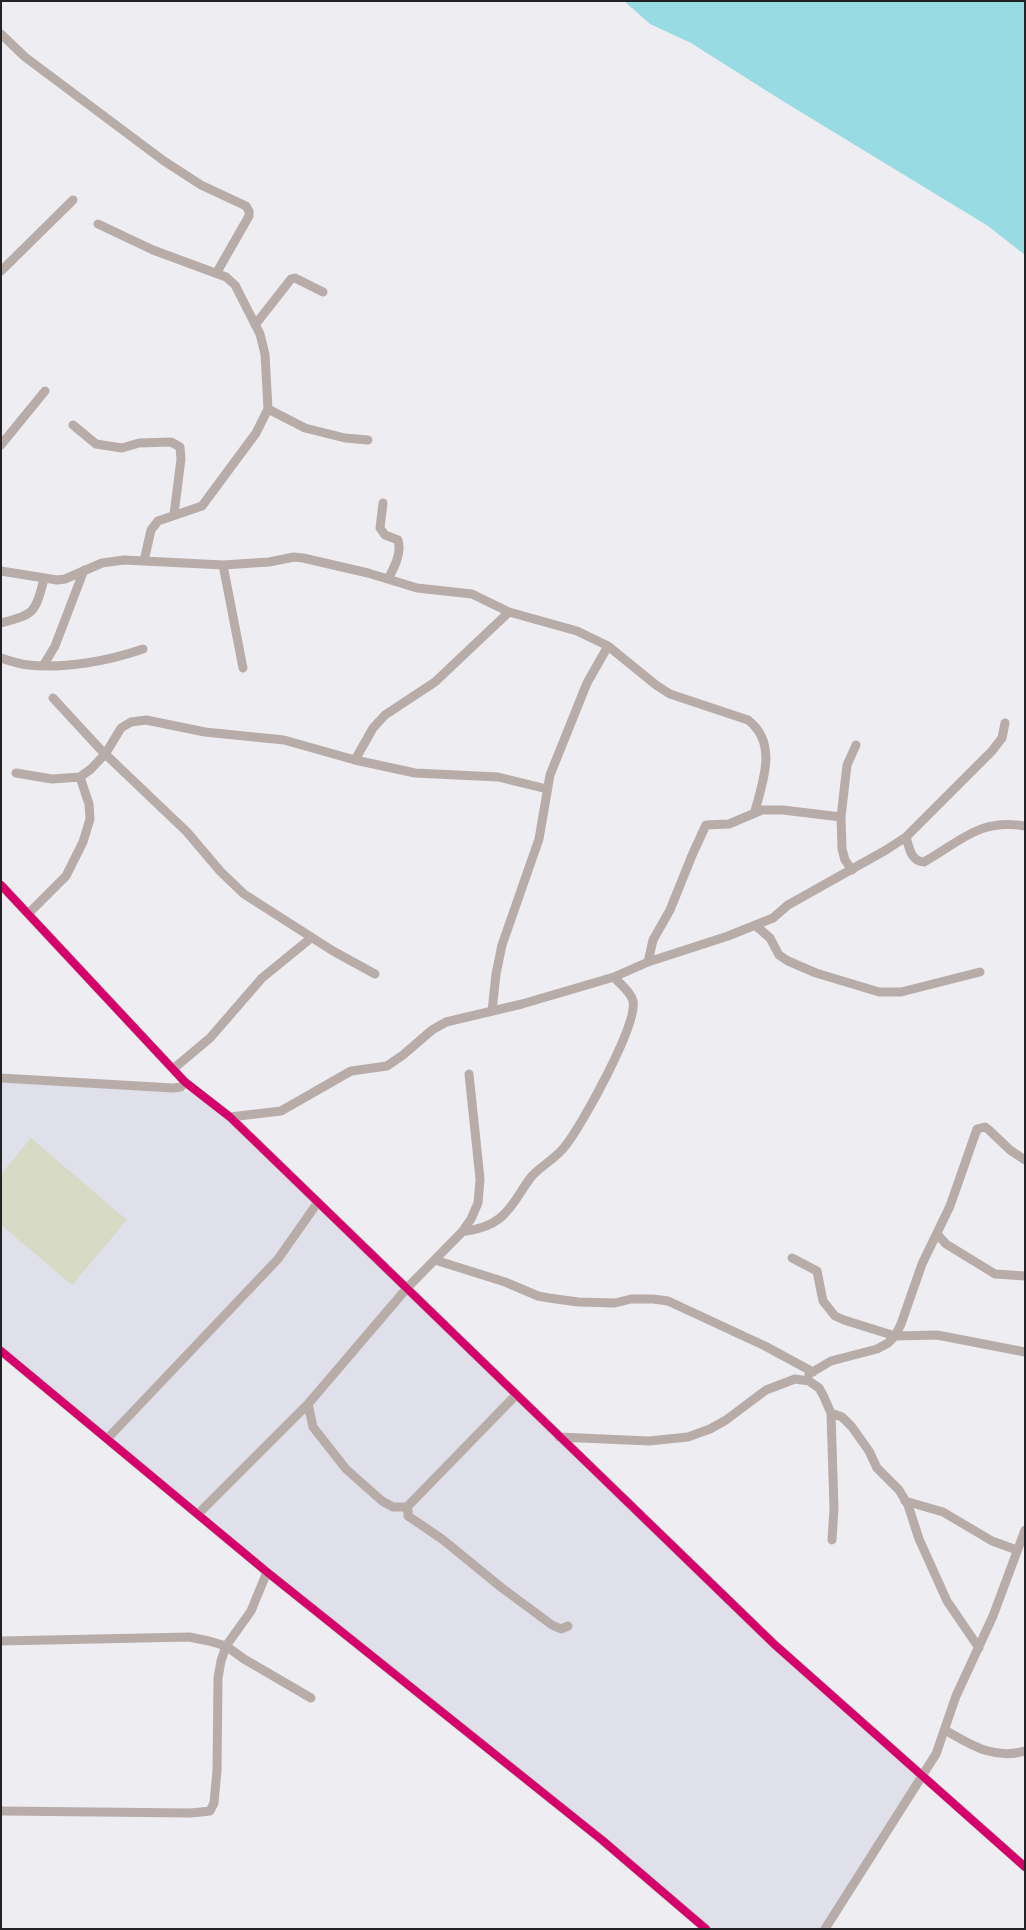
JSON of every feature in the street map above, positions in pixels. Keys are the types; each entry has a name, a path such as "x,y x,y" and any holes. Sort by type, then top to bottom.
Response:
{"street":[{"path":"1,34 25,57 164,161 201,185 246,206 249,216 218,272"},
{"path":"1,272 73,200"},
{"path":"98,224 153,250 226,276 235,285 260,334 266,354 268,409 256,433 202,506 158,521 151,530 144,561"},
{"path":"255,325 291,279 295,278 323,292"},
{"path":"1,445 45,391"},
{"path":"268,409 305,428 345,438 368,440"},
{"path":"73,425 96,444 122,448 139,443 170,442 180,446 180,468 174,514"},
{"path":"383,503 380,528 385,535 398,540 399,546 394,566 388,579"},
{"path":"1,571 44,579 65,579 102,563 124,560 223,565 269,562 299,557 368,572 417,588 472,594 509,612 577,631 608,646 670,694 748,720 754,725 763,739 767,755 755,811"},
{"path":"223,565 243,668"},
{"path":"44,666 55,646 84,570"},
{"path":"1,623 29,614 39,599 44,579"},
{"path":"355,760 373,728 385,715 435,682 509,612"},
{"path":"492,1011 496,974 502,945 539,838 550,775 593,670 608,646"},
{"path":"1,658 26,665 44,666 119,657 143,649"},
{"path":"53,698 187,832 244,894 311,938 375,974"},
{"path":"16,773 52,779 80,777 91,769 106,753 121,728 131,722 146,720 204,732 284,740 355,760 415,773 498,777 547,789"},
{"path":"230,1117 281,1111 351,1071 382,1068 392,1064 432,1030 446,1022 614,978 648,962 773,918 788,905 852,870 906,836 992,751 1002,738 1005,723"},
{"path":"852,870 843,854 842,816 847,765 856,745"},
{"path":"28,914 66,876 83,842 90,819 89,804 80,777"},
{"path":"648,962 653,940 670,910 704,827 711,824 732,822 755,811 783,810 842,816"},
{"path":"906,836 914,858 924,862 972,832 982,828 1008,825 1025,826"},
{"path":"2,887 185,1082 230,1117 767,1638 1025,1867"},
{"path":"755,925 770,938 774,950 788,961 816,973 879,992 901,992 980,972"},
{"path":"173,1069 210,1038 262,978 311,938"},
{"path":"462,1232 488,1226 506,1212 532,1176 565,1147 580,1126 630,1020 633,1002 628,992 614,978"},
{"path":"198,1514 308,1404 407,1288 462,1232 475,1211 480,1191 469,1074"},
{"path":"1,1078 173,1088 181,1087 185,1082"},
{"path":"803,1379 831,1361 877,1349 888,1343 895,1336 902,1324 922,1264 950,1206 977,1129 985,1127 1010,1150 1025,1160"},
{"path":"107,1438 278,1259 318,1202"},
{"path":"937,1234 946,1244 995,1274 1025,1276"},
{"path":"792,1258 817,1271 823,1301 835,1316 879,1333 895,1336 937,1335 1025,1352"},
{"path":"435,1260 505,1282 538,1296 549,1298 578,1302 615,1303 631,1299 668,1301 760,1343 813,1372"},
{"path":"1,1352 267,1572 602,1840 706,1929"},
{"path":"560,1437 649,1441 688,1437 710,1429 726,1420 766,1390 795,1379 803,1379 819,1388 831,1413 834,1508 832,1540"},
{"path":"406,1508 516,1395"},
{"path":"308,1404 314,1426 346,1469 382,1501 393,1507 404,1506 406,1508"},
{"path":"831,1413 842,1417 852,1427 877,1468 895,1485 906,1500 919,1539 947,1600 979,1648"},
{"path":"906,1500 943,1512 992,1541 1017,1550"},
{"path":"406,1508 408,1516 442,1539 541,1617 561,1629 568,1626"},
{"path":"825,1929 936,1754 956,1696 993,1616 1025,1530"},
{"path":"1,1811 210,1811 214,1803 218,1678 221,1661 226,1646 251,1611 267,1572"},
{"path":"1,1641 189,1638 209,1640 226,1646 244,1659 311,1698"},
{"path":"945,1730 994,1754 1025,1751"}],"shaded area":[{"path":"1,1075 178,1090 211,1097 540,1420 917,1775 823,1929 709,1929 203,1512 1,1349"}],"green space":[{"path":"31,1138 127,1220 72,1285 1,1225 1,1174"}],"water":[{"path":"624,1 1025,1 1025,255 988,226 691,43 650,24"}],"cycle path":[{"path":"1,885 185,1082 230,1117 774,1644 1025,1867"},
{"path":"1,1351 267,1572 602,1840 706,1929"}]}
